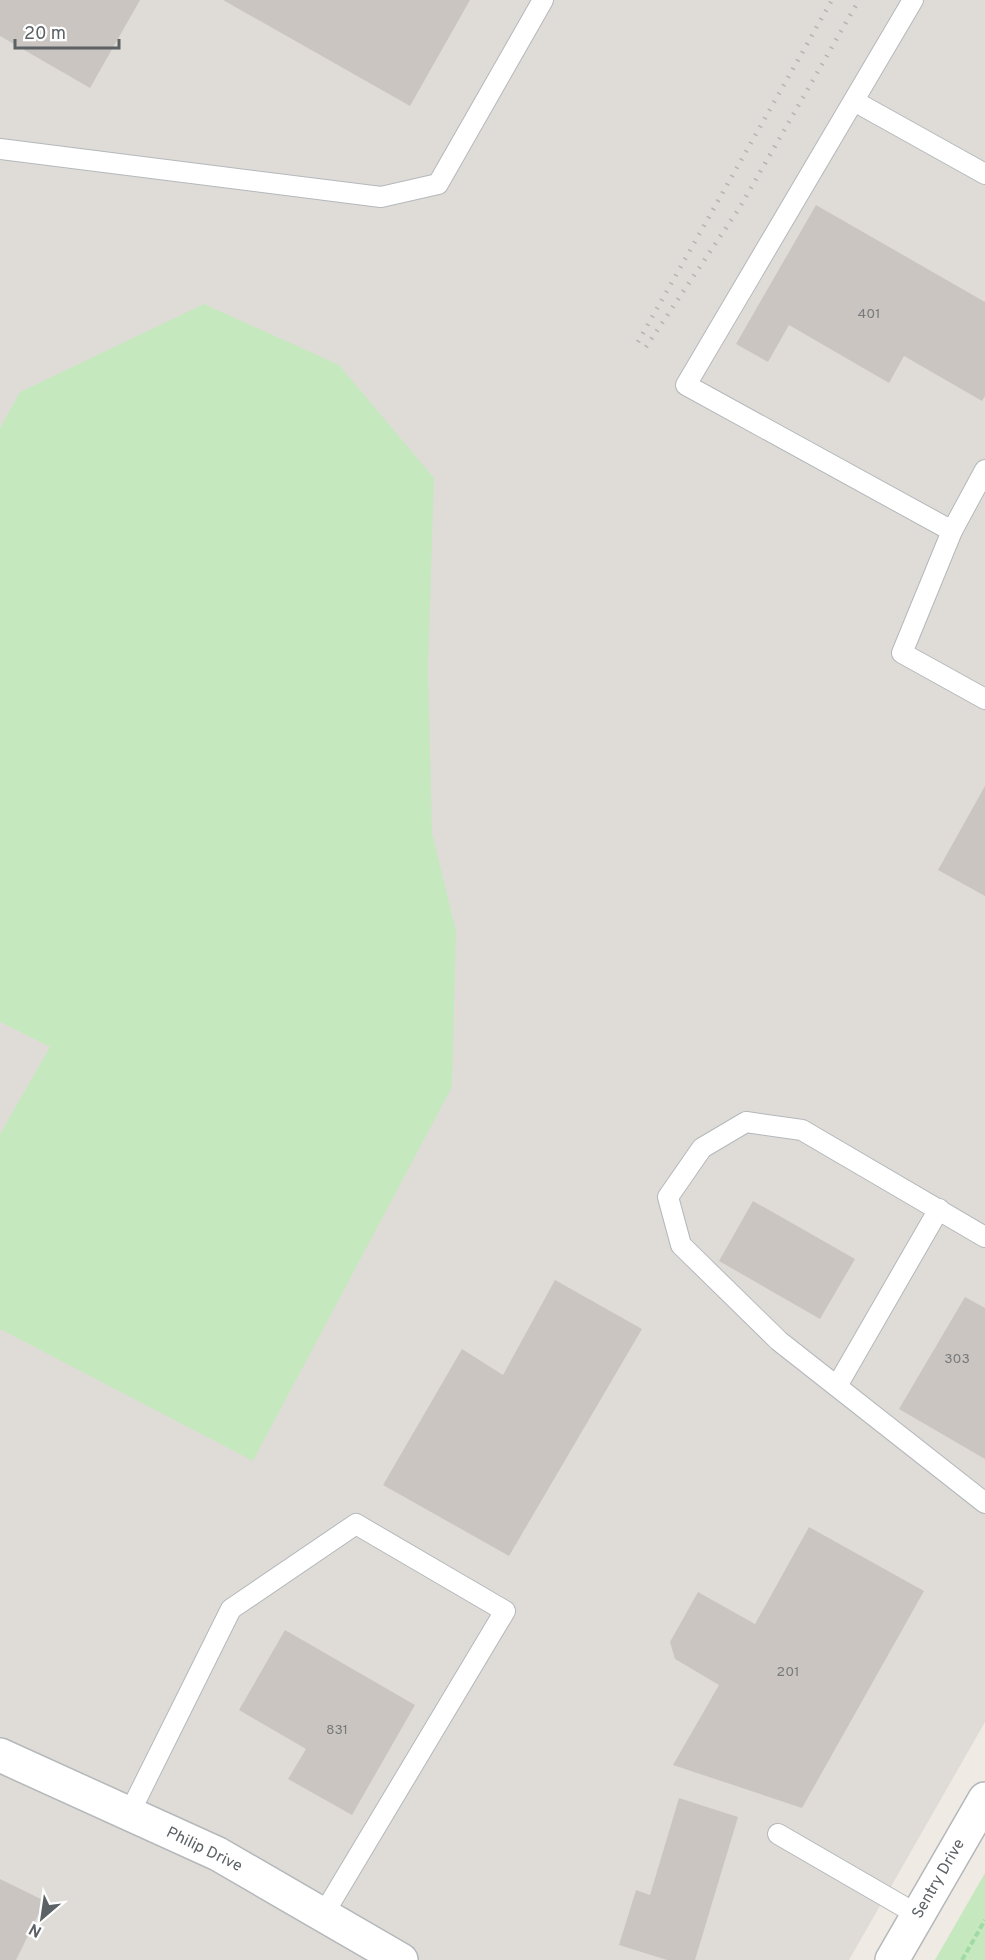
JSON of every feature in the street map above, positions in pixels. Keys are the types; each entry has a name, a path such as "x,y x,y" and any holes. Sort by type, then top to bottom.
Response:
{"street":[{"name":"Philip Drive","path":"0,1755 218,1854 401,1960"},
{"name":"Sentry Drive","path":"892,1960 985,1798"}],"lane":[{"path":"0,148 381,197 438,184 543,0"},
{"path":"913,0 686,385 952,531"},
{"path":"854,101 985,174"},
{"path":"985,470 952,531 902,653 985,699"},
{"path":"985,1237 802,1130 746,1122 702,1148 668,1197 681,1245 779,1341 985,1503"},
{"path":"837,1386 939,1209"},
{"path":"129,1814 231,1609 356,1524 505,1611 323,1915"},
{"path":"778,1833 918,1915"}],"path":[{"path":"962,1960 985,1920"}],"shaded area":[{"path":"0,0 985,0 985,1722 849,1960 0,1960"}],"green space":[{"path":"204,304 339,365 434,478 428,667 432,833 456,931 452,1087 253,1461 0,1329 0,1134 50,1047 0,1022 0,428 20,392"},
{"path":"985,1873 985,1960 935,1960"}],"building":[{"path":"0,0 140,0 90,88 0,36"},
{"path":"223,0 470,0 410,106"},
{"path":"816,205 985,302 985,396 982,401 904,356 889,383 789,325 768,362 736,344"},
{"path":"985,786 985,896 938,870"},
{"path":"753,1201 855,1259 820,1319 719,1261"},
{"path":"555,1280 642,1329 509,1556 383,1485 462,1349 503,1375"},
{"path":"965,1297 985,1308 985,1459 899,1409"},
{"path":"809,1527 924,1591 802,1808 673,1765 719,1685 675,1659 670,1642 698,1592 755,1624"},
{"path":"285,1630 415,1705 352,1815 288,1779 306,1749 239,1710"},
{"path":"679,1798 738,1817 695,1960 667,1960 619,1945 636,1890 650,1895"},
{"path":"0,1879 45,1901 16,1960 0,1960"}],"railway":[{"path":"638,342 832,0"},
{"path":"646,347 740,207 859,0"}]}
